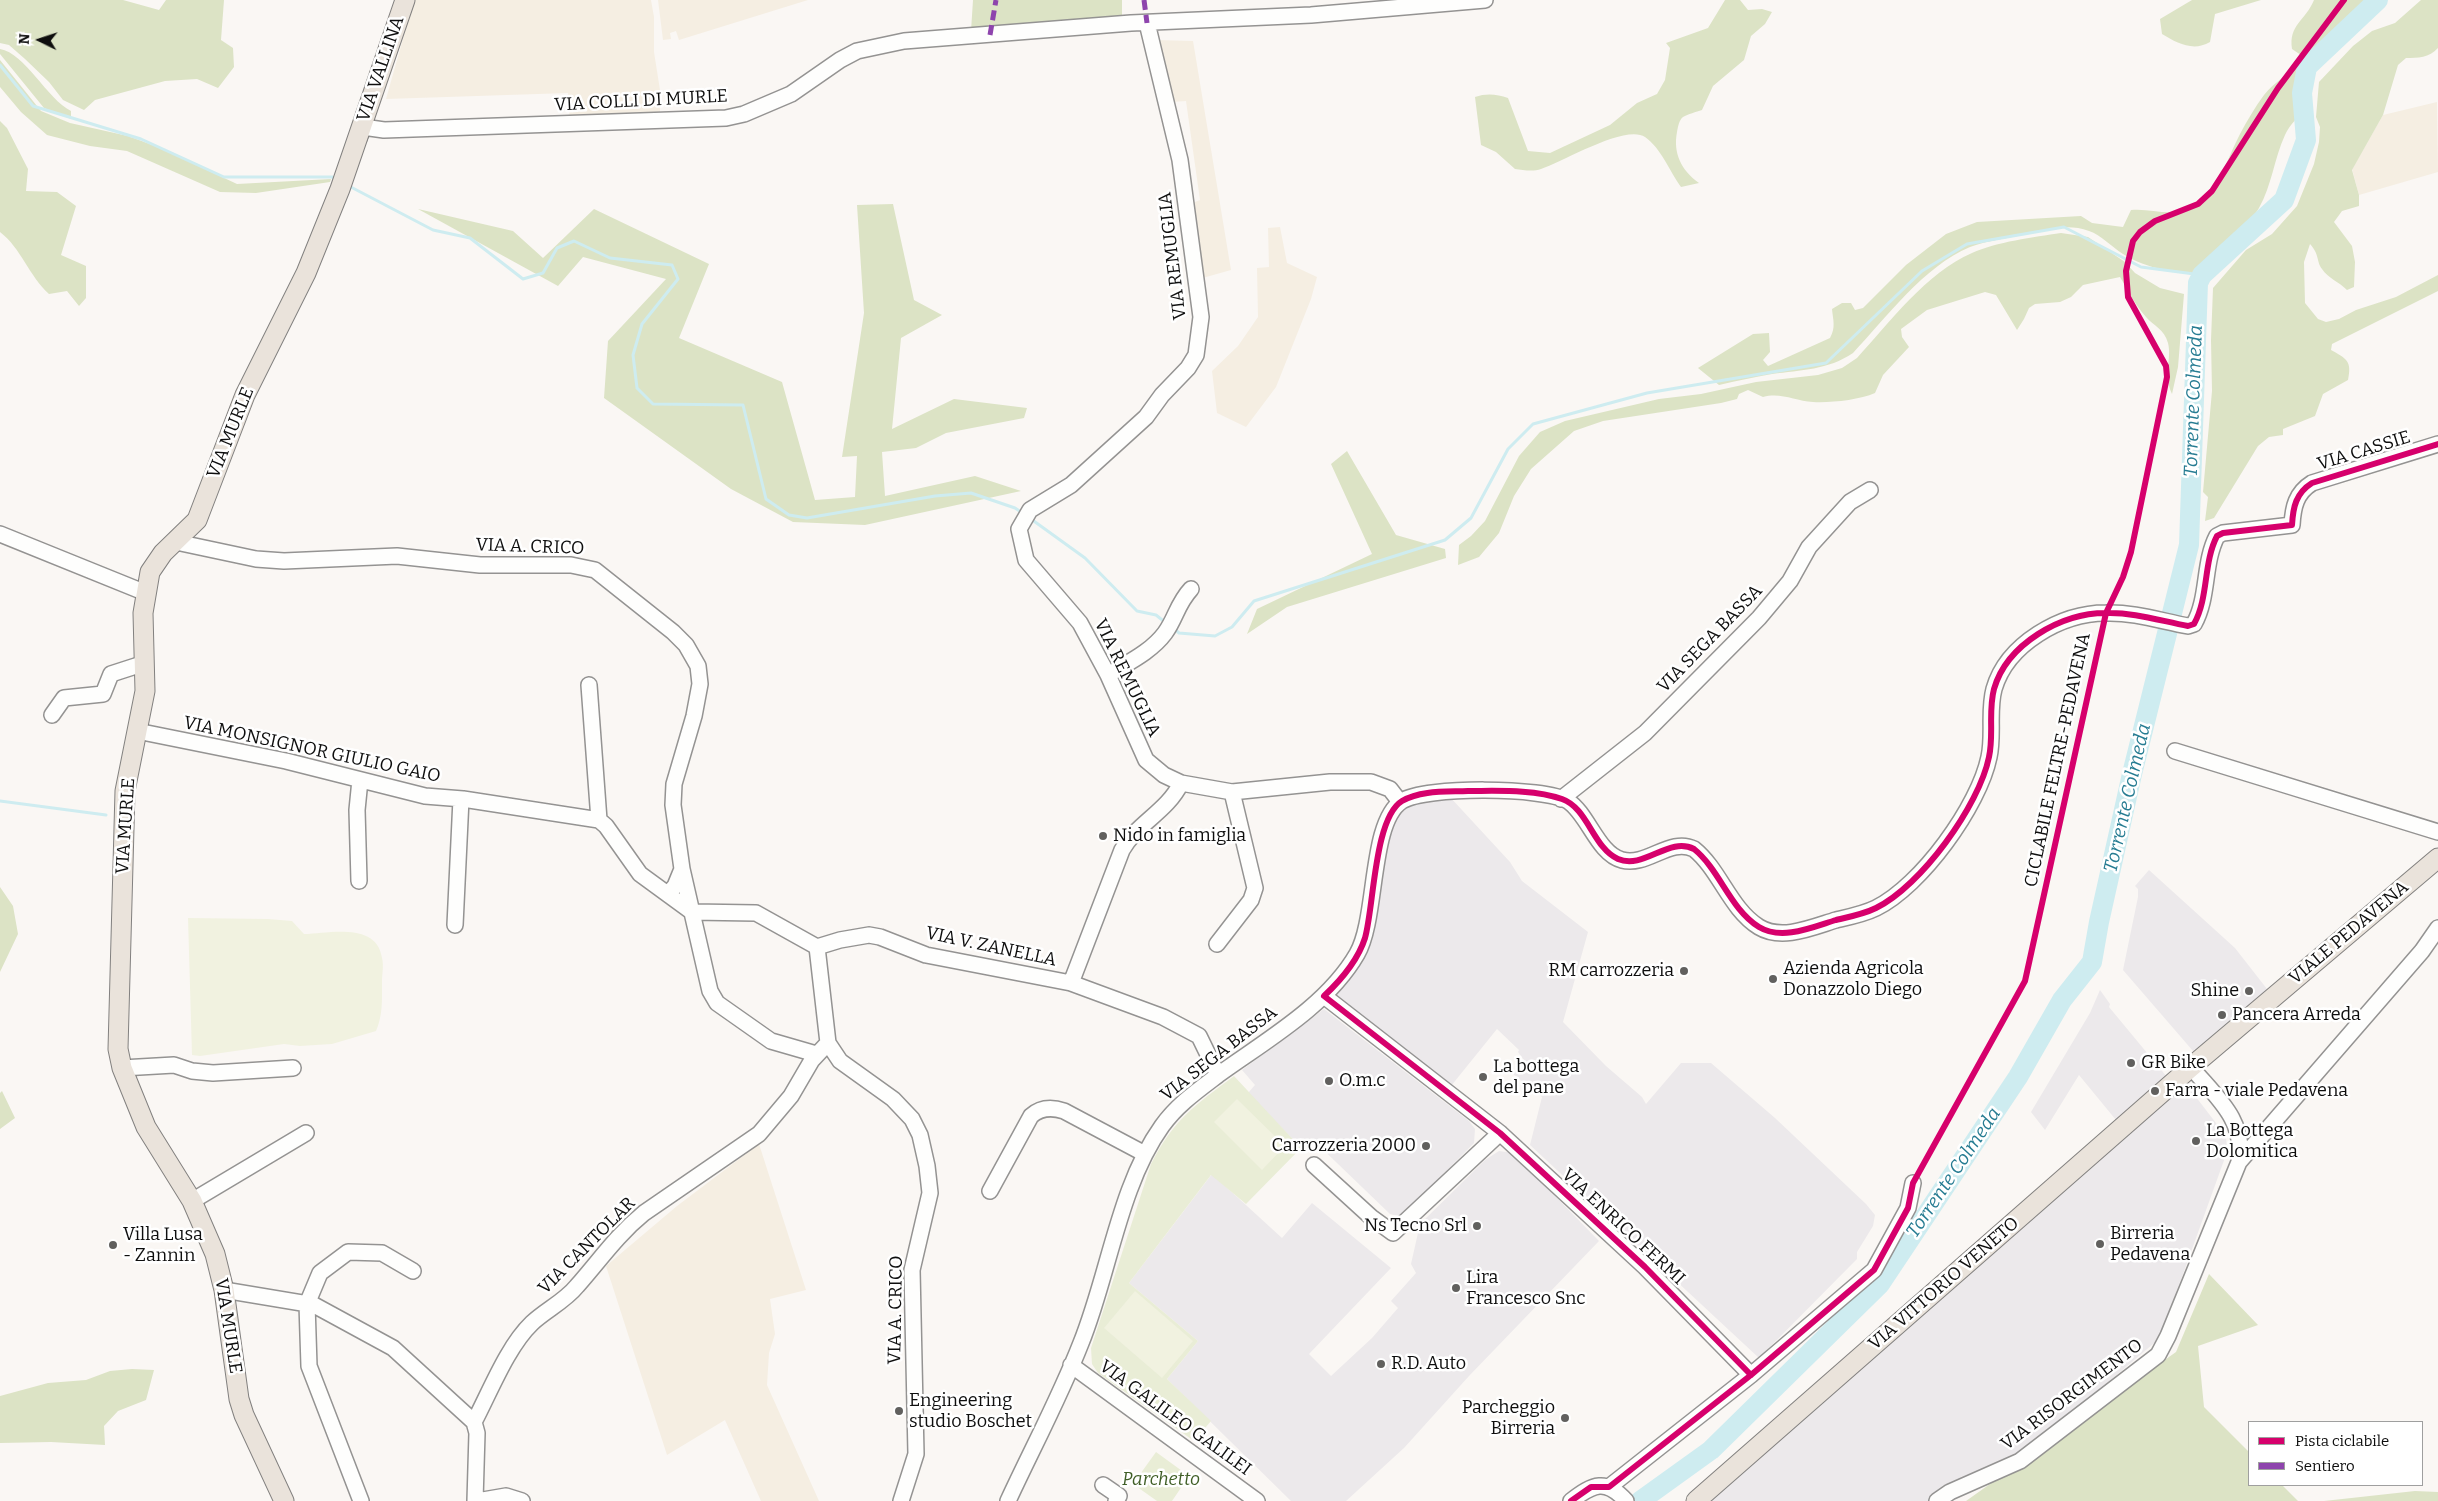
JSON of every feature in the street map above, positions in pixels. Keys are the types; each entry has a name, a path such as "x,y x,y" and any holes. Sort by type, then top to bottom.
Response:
{"main road":[{"name":"VIA VALLINA","path":"358,139 405,0"},
{"name":"VIA MURLE","path":"284,1501 244,1415 239,1399 224,1290 215,1254 192,1201 176,1173 155,1144 122,1068 118,1048 125,791 146,691 143,612 150,572 163,553 197,520 245,395 306,272 343,182 358,139"},
{"name":"VIALE PEDAVENA","path":"2191,1067 2438,858"},
{"name":"VIA VITTORIO VENETO","path":"1696,1501 2191,1067"}],"street":[{"name":"VIA COLLI DI MURLE","path":"358,139 363,127 384,130 726,118 744,114 791,94 840,60 865,48 933,38 1147,23 1311,15 1485,0"},
{"name":"VIA REMUGLIA","path":"1147,23 1180,160 1201,317 1196,355 1188,368 1162,396 1146,417 1071,486 1026,517 1019,536 1026,560 1080,623 1108,675 1146,760 1164,775 1181,783 1232,792 1330,782 1371,782 1390,789 1400,802"},
{"name":"VIA CASSIE","path":"1561,798 1574,806 1609,853 1620,860 1638,861 1678,846 1694,849 1747,918 1765,930 1779,933 1796,932 1874,909 1900,892 1932,859 1961,821 1985,772 1990,756 1991,705 1994,690 2004,666 2042,631 2080,615 2106,613 2130,614 2188,626 2194,624 2200,611 2211,552 2217,536 2223,533 2292,524 2297,499 2304,488 2312,483 2438,444"},
{"name":"VIA SEGA BASSA","path":"1561,798 1644,733 1712,666 1759,618 1790,581 1809,547 1850,502 1870,490"},
{"path":"0,534 146,593"},
{"name":"VIA A. CRICO","path":"176,542 256,559 284,560 397,556 480,565 571,565 595,570 673,632 686,645 698,666 700,684 674,784 673,805 682,869 692,912"},
{"path":"1108,675 1148,649 1165,633 1174,617 1180,600 1191,589"},
{"path":"52,715 64,698 103,694 111,674 145,663"},
{"path":"589,685 599,820 606,826 633,866 692,912 756,914 817,947 828,1043"},
{"name":"VIA MONSIGNOR GIULIO GAIO","path":"137,731 286,761 425,796 461,799 599,820"},
{"path":"2174,751 2438,832"},
{"path":"359,881 357,810 360,780"},
{"name":"VIA V. ZANELLA","path":"1071,983 1122,850 1132,836 1162,811 1181,783"},
{"path":"1217,944 1251,900 1255,888 1232,792"},
{"path":"1400,802 1422,793 1452,792 1512,792 1561,798"},
{"path":"455,925 461,799"},
{"name":"VIA SEGA BASSA","path":"1008,1501 1082,1342 1128,1197 1146,1154 1160,1129 1178,1107 1324,996 1350,966 1365,938 1383,834 1392,811 1400,802"},
{"path":"668,894 675,886 682,869"},
{"path":"692,912 710,991 717,1003 771,1041 816,1054"},
{"path":"2239,1162 2422,951 2438,928"},
{"name":"VIA V. ZANELLA","path":"817,947 840,940 869,935 880,937 926,955 1071,983 1163,1016 1199,1036 1218,1075"},
{"name":"VIA ENRICO FERMI","path":"1324,996 1500,1133 1645,1267 1752,1375"},
{"name":"VIA A. CRICO","path":"828,1043 840,1060 893,1099 912,1119 920,1136 927,1166 930,1192 912,1270 916,1454 901,1501"},
{"name":"VIA CANTOLAR","path":"474,1422 509,1356 532,1323 576,1288 610,1244 644,1213 759,1134 791,1096 816,1054 828,1043"},
{"path":"122,1068 142,1065 174,1065 192,1071 213,1073 293,1068"},
{"name":"VIA RISORGIMENTO","path":"1937,1501 1950,1492 2020,1461 2158,1355 2168,1336 2239,1162 2241,1146 2239,1132 2227,1111 2191,1067"},
{"path":"990,1192 1031,1116 1042,1110 1051,1108 1064,1111 1146,1154"},
{"path":"192,1201 306,1133"},
{"path":"1314,1165 1371,1217 1393,1233 1500,1133"},
{"path":"1571,1501 1591,1487 1618,1493 1874,1270 1908,1208 1914,1183"},
{"path":"361,1501 309,1366 307,1304 320,1273 348,1252 382,1253 413,1271"},
{"path":"224,1290 314,1305 393,1348 474,1422 477,1433 476,1501 506,1496 522,1501"},
{"name":"VIA GALILEO GALILEI","path":"1071,1365 1258,1501"},
{"path":"1103,1485 1119,1496 1116,1501"}],"shaded area":[{"path":"414,0 651,0 654,17 654,52 660,90 660,119 570,123 568,93 386,99"},
{"path":"658,0 808,0 679,40 676,31 670,33 671,39 663,40"},
{"path":"1155,40 1193,41 1231,270 1199,279 1190,204 1200,200 1186,101 1171,102"},
{"path":"2437,102 2438,172 2359,195 2352,169 2383,115"},
{"path":"1280,227 1287,263 1317,277 1311,299 1276,387 1246,427 1217,413 1212,371 1238,346 1258,317 1257,268 1269,267 1268,228"},
{"path":"1450,797 1510,862 1522,881 1588,932 1563,1022 1606,1066 1642,1097 1646,1104 1681,1063 1711,1063 1775,1118 1866,1204 1875,1215 1873,1226 1857,1252 1857,1259 1759,1358 1530,1145 1542,1097 1513,1074 1524,1060 1518,1052 1519,1050 1497,1029 1451,1086 1335,996 1334,992 1341,982 1394,821 1403,811 1416,802"},
{"path":"2149,870 2235,948 2267,989 2198,1051 2193,1051 2123,970 2138,897 2138,889 2135,886"},
{"path":"2100,990 2110,1004 2109,1007 2167,1077 2116,1120 2079,1075 2045,1130 2031,1112 2090,1013"},
{"path":"1324,1009 1469,1121 1475,1129 1474,1143 1406,1212 1398,1216 1390,1214 1311,1138 1301,1148 1248,1093 1255,1085 1242,1070"},
{"name":"Birreria Pedavena","path":"2181,1086 2189,1088 2226,1136 2227,1152 2160,1338 2010,1466 1936,1501 1704,1501"},
{"path":"759,1144 806,1290 770,1299 775,1334 769,1353 767,1385 819,1501 761,1501 725,1420 667,1455 606,1266 677,1206"},
{"path":"1499,1151 1513,1153 1599,1241 1469,1376 1404,1448 1346,1501 1291,1501 1167,1379 1198,1341 1129,1283 1212,1174 1282,1238 1312,1203 1391,1268 1309,1354 1331,1376 1372,1338 1398,1308 1391,1301 1416,1273 1411,1264 1420,1224 1485,1160"}],"green space":[{"path":"0,0 123,0 159,10 166,0 224,0 221,40 233,48 234,67 218,88 197,79 165,81 95,100 84,110 63,100 49,82 25,59 9,45 0,43"},
{"path":"973,0 1122,0 1122,19 971,31"},
{"path":"1725,0 1740,0 1748,10 1762,9 1772,12 1765,24 1751,36 1744,60 1713,86 1702,110 1685,116 1680,122 1676,140 1677,154 1683,167 1699,183 1681,187 1656,147 1645,137 1636,134 1609,140 1535,170 1515,169 1496,152 1481,145 1475,97 1483,95 1496,95 1508,98 1528,151 1550,153 1610,125 1637,103 1657,94 1665,80 1670,48 1666,43 1708,28"},
{"path":"2192,0 2261,0 2215,14 2210,42 2204,45 2191,46 2179,43 2162,34 2160,19"},
{"path":"2314,0 2381,0 2360,18 2332,57 2326,61 2316,62 2309,60 2292,49 2291,41 2295,28"},
{"path":"2421,0 2438,0 2438,48 2427,56 2406,58 2398,65 2383,115 2352,170 2359,195 2359,206 2342,211 2334,222 2352,246 2355,262 2354,287 2347,290 2327,275 2320,266 2315,251 2310,244 2304,262 2305,303 2318,319 2326,322 2339,319 2356,310 2396,297 2438,275 2438,291 2332,344 2331,350 2344,358 2349,365 2348,380 2323,394 2315,416 2283,429 2283,435 2269,437 2258,446 2214,518 2205,521 2208,497 2203,492 2212,391 2213,288 2246,250 2272,234 2297,206 2314,164 2319,142 2320,127 2316,117 2319,82 2353,46 2372,31 2395,23"},
{"path":"0,49 9,52 27,67 53,97 71,111 71,119 44,108 0,54"},
{"path":"0,60 41,111 70,123 128,136 158,147 237,184 331,179 330,182 256,193 220,192 127,151 90,146 47,135 21,112 0,87"},
{"path":"2299,64 2311,69 2307,79 2307,108 2292,124 2285,135 2263,199 2256,213 2241,232 2237,248 2207,276 2174,272 2143,264 2123,254 2089,231 2065,227 2049,229 1984,243 1970,247 1953,256 1921,280 1853,353 1834,363 1719,385 1698,368 1753,334 1769,333 1770,352 1763,360 1768,366 1830,338 1834,327 1832,309 1842,303 1851,303 1855,310 1863,308 1906,265 1946,234 1977,222 2081,216 2092,223 2123,227 2131,210 2178,212 2196,205 2205,197 2219,178 2243,129 2264,95"},
{"path":"0,121 7,128 28,169 26,191 57,192 76,206 61,255 86,266 86,298 79,306 67,291 49,294 36,279 14,246 0,232"},
{"path":"893,204 914,300 942,315 901,338 892,429 954,399 1027,408 1024,418 946,433 916,448 882,452 885,496 975,476 1021,491 865,525 793,522 731,489 604,398 608,341 666,279 583,257 558,286 418,209 513,231 543,258 594,209 709,264 679,338 782,382 815,500 855,497 857,456 842,457 864,313 857,205"},
{"path":"2061,233 2088,237 2125,262 2135,273 2160,288 2184,294 2178,367 2172,394 2168,380 2169,349 2166,338 2142,312 2120,277 2083,285 2071,297 2060,302 2035,304 2029,308 2017,330 1996,295 1985,292 1927,310 1901,329 1902,337 1909,347 1883,375 1875,393 1844,400 1813,402 1782,396 1763,397 1748,390 1739,394 1737,399 1721,403 1603,421 1574,431 1531,469 1514,496 1499,533 1479,557 1458,565 1459,545 1471,536 1485,521 1519,456 1540,432 1565,421 1659,399 1701,394 1756,382 1818,375 1842,368 1857,358 1924,286 1955,262 1972,253 1992,246 2015,240"},
{"path":"1347,451 1396,535 1445,549 1446,558 1287,607 1247,634 1257,609 1372,554 1331,464"},
{"path":"0,887 13,906 18,934 0,972"},
{"path":"188,918 292,921 304,934 351,932 362,934 371,939 378,947 383,964 382,1007 376,1031 332,1044 300,1046 284,1044 200,1056 192,1055"},
{"path":"1234,1076 1301,1148 1246,1204 1211,1175 1129,1283 1198,1341 1167,1379 1211,1421 1194,1441 1098,1373 1092,1364 1091,1348 1151,1164 1168,1135 1186,1114"},
{"path":"2,1091 15,1118 0,1129 0,1093"},
{"path":"1237,1099 1285,1146 1262,1170 1214,1122"},
{"path":"2209,1274 2258,1325 2198,1346 2204,1407 2248,1451 2248,1486 2283,1486 2298,1501 1966,1501 2176,1352"},
{"path":"1135,1291 1193,1341 1162,1378 1104,1328"},
{"path":"154,1370 146,1400 118,1411 104,1426 105,1445 51,1442 0,1443 0,1396 48,1383 86,1380 110,1371"},
{"name":"Parchetto","path":"1156,1452 1189,1476 1172,1501 1157,1501 1133,1484"},
{"path":"2415,1491 2438,1492 2438,1501 2324,1501"}],"waterway":[{"name":"Torrente Colmeda","path":"1640,1501 1711,1450 1880,1284 2018,1077 2062,1000 2092,962 2132,774 2189,545 2198,283 2202,275 2284,200 2306,140 2302,93 2307,67 2378,0"},
{"path":"0,65 33,106 141,139 224,177 332,177 337,179"},
{"path":"347,185 433,230 470,238 523,279 543,273 557,248 574,241 610,258 672,265 678,279 642,324 633,355 637,388 653,404 743,405 766,499 789,515 807,518 935,496 971,493 1015,508 1024,514"},
{"path":"1173,628 1179,633 1215,636 1232,627 1254,601 1445,540 1471,518 1508,449 1533,424 1647,393 1826,363 1922,271 1967,244 2064,227 2141,267 2202,275"},
{"path":"1031,519 1085,558 1137,611 1156,615 1166,623"},
{"path":"0,801 106,815"}],"marked path":[{"path":"990,35 996,0"},
{"path":"1144,0 1147,23"}],"cycle path":[{"name":"CICLABILE FELTRE-PEDAVENA","path":"1571,1501 1591,1487 1609,1487 1751,1375 1874,1270 1908,1208 1913,1183 2025,981 2106,613 2123,577 2131,552 2167,377 2166,366 2128,297 2126,271 2133,241 2140,232 2155,221 2198,204 2212,191 2278,88 2344,0"},
{"path":"1751,1375 1645,1267 1500,1133 1324,996 1348,970 1365,938 1380,844 1393,810 1409,797 1434,792 1516,791 1551,796 1571,804 1585,819 1602,846 1609,854 1618,859 1637,860 1675,847 1685,846 1694,849 1711,868 1740,910 1759,927 1768,931 1778,933 1798,931 1867,912 1893,897 1911,882 1946,843 1961,821 1983,777 1989,757 1991,706 1994,689 2001,673 2023,645 2054,625 2089,614 2116,613 2147,617 2188,626 2194,624 2202,603 2210,557 2217,536 2223,533 2292,525 2296,501 2302,491 2312,483 2438,444"}],"place":[{"name":"Nido in famiglia","path":"1103,836"},
{"name":"RM carrozzeria","path":"1684,971"},
{"name":"Azienda Agricola Donazzolo Diego","path":"1773,979"},
{"name":"Shine","path":"2249,991"},
{"name":"Pancera Arreda","path":"2222,1015"},
{"name":"GR Bike","path":"2131,1063"},
{"name":"La bottega del pane","path":"1483,1077"},
{"name":"O.m.c","path":"1329,1081"},
{"name":"Farra - viale Pedavena","path":"2155,1091"},
{"name":"La Bottega Dolomitica","path":"2196,1141"},
{"name":"Carrozzeria 2000","path":"1426,1146"},
{"name":"Ns Tecno Srl","path":"1477,1226"},
{"name":"Birreria Pedavena","path":"2100,1244"},
{"name":"Villa Lusa - Zannin","path":"113,1245"},
{"name":"Lira Francesco Snc","path":"1456,1288"},
{"name":"R.D. Auto","path":"1381,1364"},
{"name":"Engineering studio Boschet","path":"899,1411"},
{"name":"Parcheggio Birreria","path":"1565,1418"}]}
